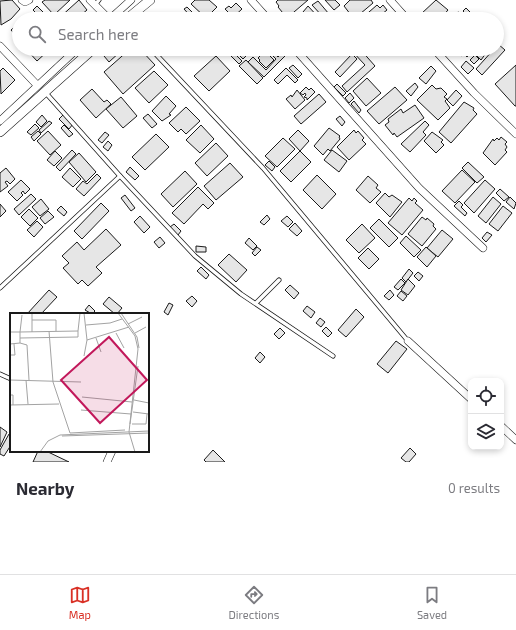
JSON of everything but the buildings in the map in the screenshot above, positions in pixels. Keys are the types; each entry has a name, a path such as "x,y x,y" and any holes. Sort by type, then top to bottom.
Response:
{"main road":[{"path":"135,12 150,0"},
{"path":"0,132 41,88 84,56"}],"street":[{"path":"22,0 25,2 29,0"},
{"path":"117,12 131,0"},
{"path":"251,0 262,12"},
{"path":"390,0 401,12"},
{"path":"95,2 103,12"},
{"path":"0,46 41,88"},
{"path":"0,121 41,88 71,56"},
{"path":"301,56 420,188 483,248"},
{"path":"440,56 474,93 516,134"},
{"path":"408,341 468,395"},
{"path":"504,429 516,440"},
{"path":"107,462 112,452"}],"lane":[{"path":"158,56 263,168 408,341"},
{"path":"41,88 120,176 195,256 241,294 333,356"},
{"path":"0,288 120,176"},
{"path":"256,303 279,280"},
{"path":"0,374 10,379"}]}
